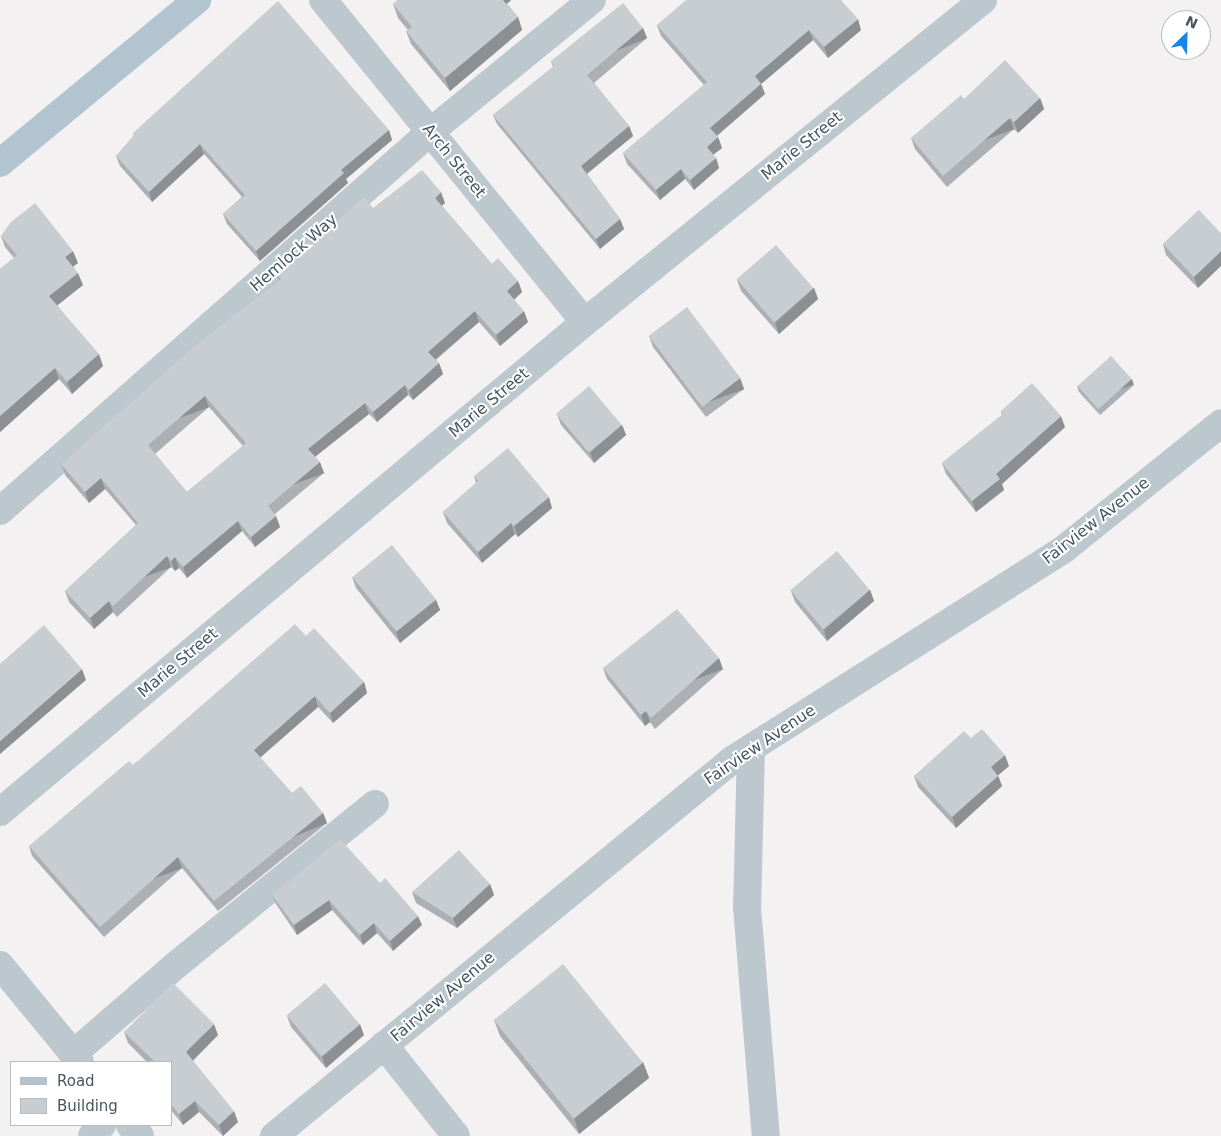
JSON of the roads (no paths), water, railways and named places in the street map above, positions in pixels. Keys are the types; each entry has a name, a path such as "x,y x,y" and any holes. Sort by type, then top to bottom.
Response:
{"main road":[{"path":"0,163 197,0"}],"street":[{"name":"Arch Street","path":"322,0 585,322"},
{"name":"Hemlock Way","path":"0,511 430,132 592,0"},
{"name":"Marie Street","path":"0,812 585,322 983,0"},
{"name":"Fairview Avenue","path":"274,1136 621,848 751,748 1064,549 1221,422"},
{"path":"751,748 747,908 766,1136"},
{"path":"0,965 77,1058 176,965 375,804"},
{"path":"384,1045 456,1136"},
{"path":"92,1136 101,1126"},
{"path":"131,1126 140,1136"}]}
